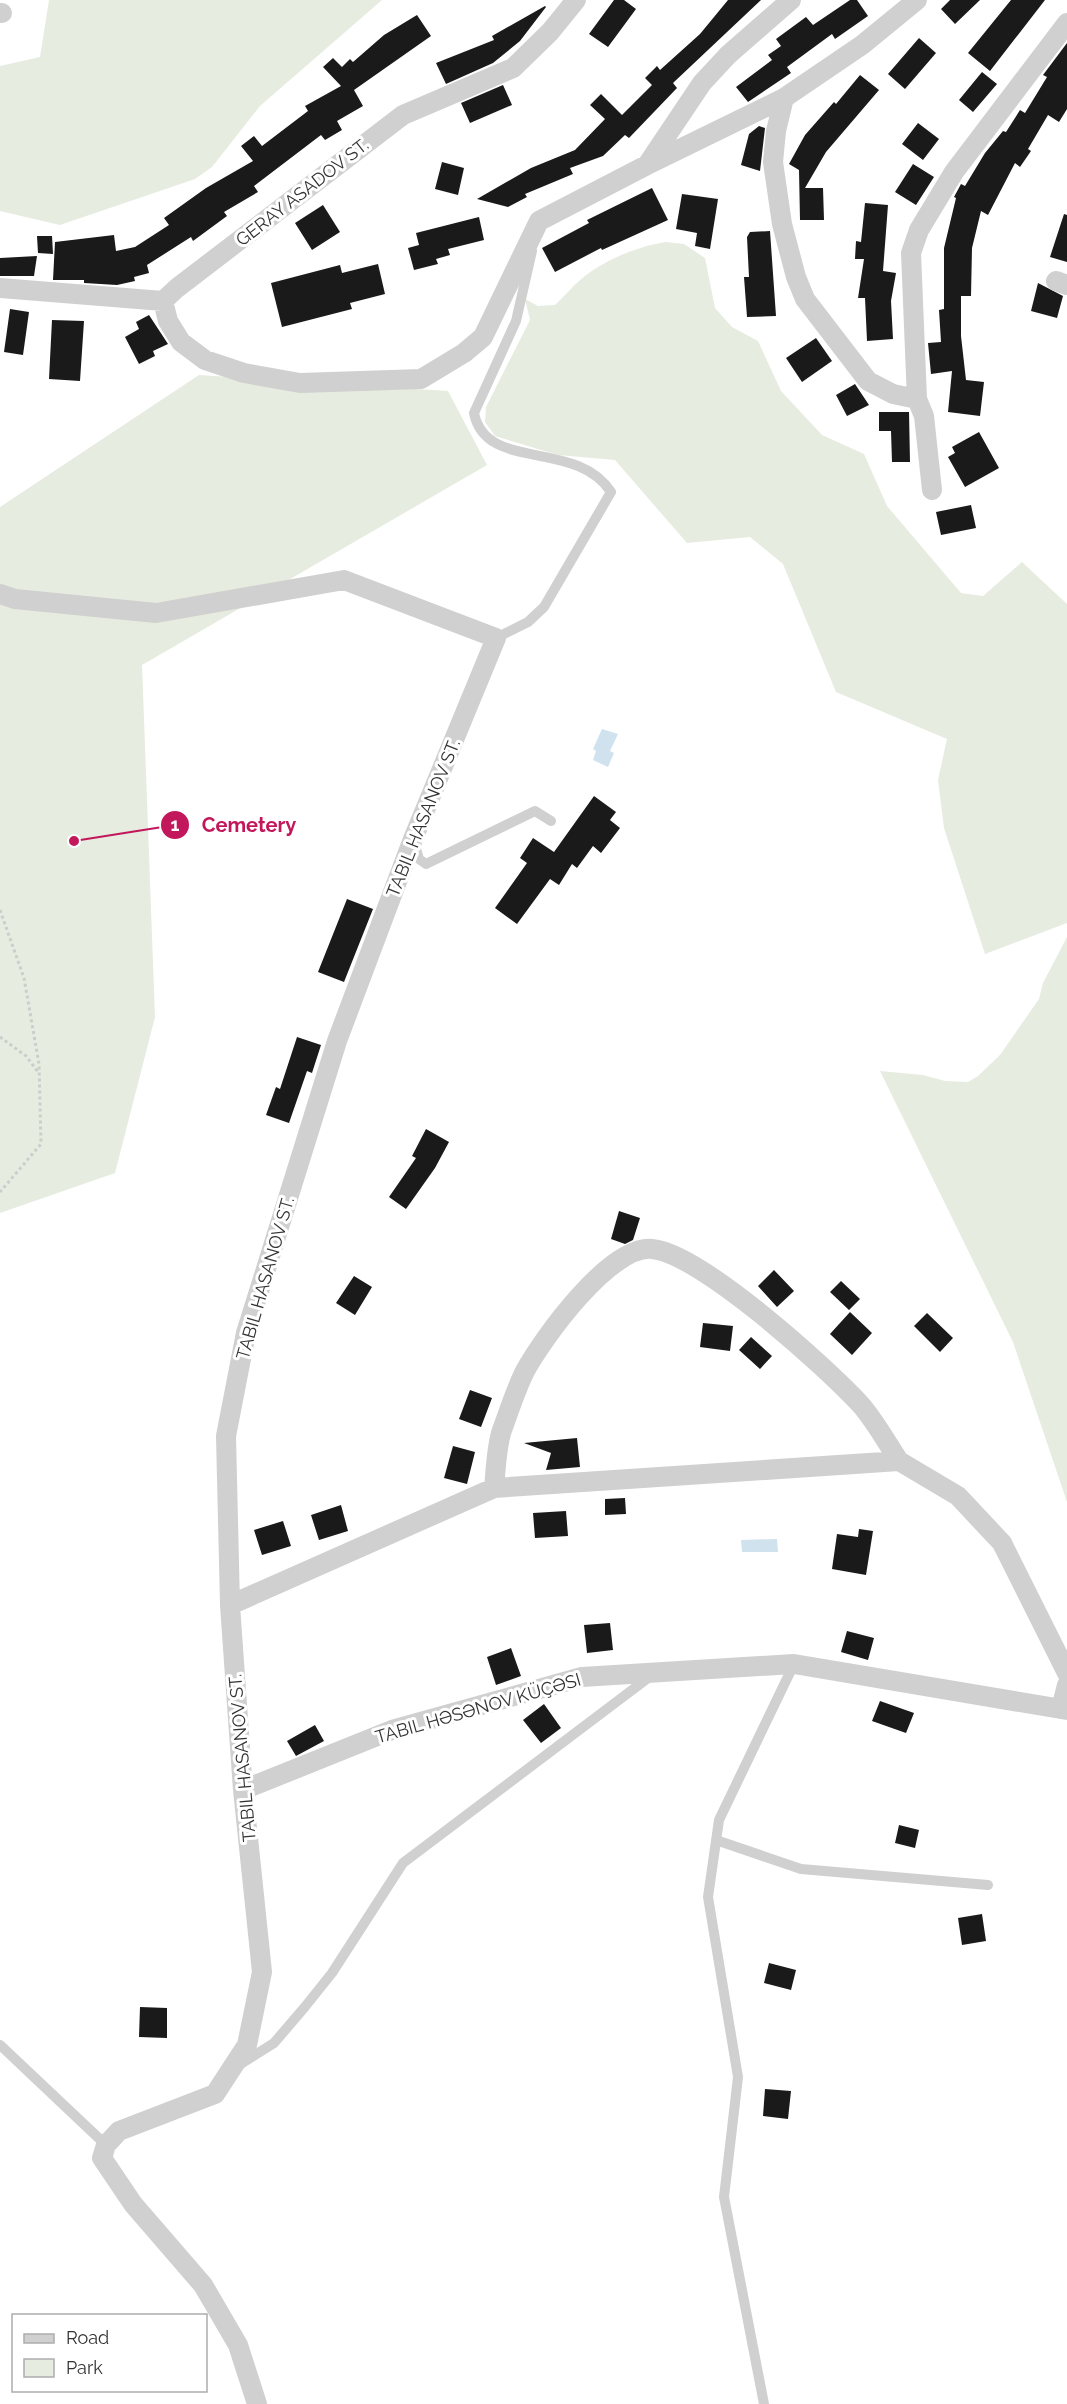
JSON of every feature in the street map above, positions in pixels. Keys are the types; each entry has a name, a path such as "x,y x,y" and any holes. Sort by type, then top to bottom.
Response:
{"street":[{"name":"GERAY ASADOV ST.","path":"163,302 177,288 403,115 513,68 550,32 576,0"},
{"path":"647,165 702,84 729,55 791,0"},
{"path":"0,288 163,302 168,321 181,342 206,360 244,373 300,383 421,379 464,353 483,337 539,221 784,98 862,45 917,0"},
{"path":"932,490 924,416 917,399 911,253 919,230 954,172 1067,23"},
{"path":"784,98 776,130 773,162 782,224 796,277 805,299 868,381 893,394 917,399"},
{"path":"0,594 15,599 156,613 344,580 496,638"},
{"name":"TABIL HASANOV ST.","path":"106,2145 119,2131 215,2094 247,2046 262,1972 243,1790 230,1605 226,1436 246,1333 337,1041 413,839 496,638"},
{"path":"494,1488 501,1433 525,1372 561,1316 606,1271 632,1252 652,1249 689,1262 771,1321 861,1406 899,1461 958,1496 1002,1543 1067,1673"},
{"path":"230,1605 494,1488 899,1461"},
{"name":"TABIL HƏSƏNOV KÜÇƏSI","path":"243,1790 392,1730 582,1677 794,1664 1064,1709 1067,1685"},
{"path":"106,2145 102,2158 133,2204 203,2285 238,2345 257,2404"}],"lane":[{"path":"496,638 528,622 544,607 611,492 602,478 578,463 500,446 488,440 477,428 474,413 516,321 539,221"},
{"path":"413,839 419,859 426,864 535,811 551,821"},
{"path":"764,2404 724,2197 738,2077 708,1897 719,1820 794,1664"},
{"path":"231,2070 274,2043 304,2008 332,1973 403,1863 657,1671"},
{"path":"716,1840 801,1869 988,1885"},
{"path":"0,2046 106,2145"}],"path":[{"path":"0,910 24,978 39,1074 41,1144 0,1192"},
{"path":"0,1037 26,1056 39,1074"}],"green space":[{"path":"49,0 382,0 260,106 212,167 195,179 60,225 0,211 0,66 40,57"},
{"path":"666,242 684,244 705,258 715,308 732,327 758,341 781,391 822,435 864,454 887,506 961,593 983,596 1022,562 1067,604 1067,923 985,954 944,828 938,780 947,739 836,692 783,564 750,537 687,543 615,460 558,455 495,436 485,422 486,407 530,320 525,299 538,306 555,305 581,279 603,264 634,250"},
{"path":"199,375 448,391 487,465 142,665 155,1017 115,1173 0,1213 0,507"},
{"path":"1067,937 1067,1502 1013,1342 880,1071 923,1075 945,1081 968,1082 978,1076 1000,1055 1039,999 1043,983"}],"water":[{"path":"602,729 618,734 610,751 614,753 608,767 593,760 596,751 593,749"},
{"path":"777,1539 778,1552 742,1552 741,1540"}],"building":[{"path":"614,0 624,0 636,9 608,47 589,34"},
{"path":"728,0 761,0 673,83 677,88 629,138 625,135 603,156 570,168 573,174 525,194 527,197 508,207 477,199 531,168 575,150 605,119 590,105 601,94 622,115 652,85 645,78 657,66 660,70 700,34"},
{"path":"850,0 857,0 868,16 835,39 832,34 787,67 791,73 748,102 736,87 772,60 768,55 781,46 776,39 806,17 813,25"},
{"path":"950,0 980,0 955,24 941,9"},
{"path":"1011,0 1045,0 990,71 968,53"},
{"path":"545,6 520,41 493,63 446,84 436,63 494,40 492,36"},
{"path":"417,15 431,36 354,90 363,106 337,121 342,130 325,140 321,135 254,186 258,192 224,212 227,216 193,241 191,237 147,265 149,273 134,277 135,281 117,285 84,283 84,280 53,280 55,242 114,235 116,251 135,247 169,225 164,218 206,188 253,161 241,146 254,136 262,146 308,111 305,106 341,86 323,67 333,58 342,67 350,59 353,62 384,35"},
{"path":"919,38 936,53 905,89 888,74"},
{"path":"1067,43 1067,109 1059,122 1048,115 1028,149 1031,151 1020,167 1015,163 988,215 981,211 972,248 971,296 961,296 961,336 966,380 984,382 980,416 948,412 952,371 931,374 928,343 941,342 939,310 944,309 944,248 956,198 954,197 961,184 965,186 985,153 1003,131 1006,132 1020,110 1025,113 1047,77 1043,75"},
{"path":"982,72 997,84 973,112 959,100"},
{"path":"860,75 879,90 826,152 805,188 823,188 824,220 800,220 799,170 789,164 805,135 834,102 836,104"},
{"path":"503,85 512,105 470,123 461,103"},
{"path":"918,123 939,139 923,160 902,144"},
{"path":"759,126 765,128 760,171 741,165 749,134"},
{"path":"442,162 464,168 458,195 435,189"},
{"path":"913,164 934,177 916,205 895,192"},
{"path":"652,188 668,220 602,250 601,248 555,272 542,248 589,223 587,220"},
{"path":"682,194 718,199 710,249 695,246 697,233 676,229"},
{"path":"865,203 888,205 883,271 896,273 891,301 893,339 867,341 865,298 858,298 864,259 855,259 856,241 861,242"},
{"path":"323,205 340,232 312,250 295,223"},
{"path":"1064,214 1067,215 1067,262 1050,257"},
{"path":"479,217 484,240 448,249 450,255 436,259 438,264 414,270 408,248 419,245 416,233"},
{"path":"770,231 776,316 747,317 744,277 749,277 747,237 750,232"},
{"path":"37,236 52,236 53,254 38,253"},
{"path":"37,256 34,276 0,276 0,258"},
{"path":"378,264 385,294 350,303 352,309 282,327 271,283 340,265 342,273"},
{"path":"1038,283 1063,296 1057,318 1031,311"},
{"path":"10,309 29,312 23,355 4,352"},
{"path":"149,315 168,344 153,351 155,356 139,364 125,337 139,329 136,322"},
{"path":"52,320 84,321 80,381 49,379"},
{"path":"816,338 832,361 802,382 786,358"},
{"path":"855,384 869,405 847,416 836,395"},
{"path":"879,412 909,412 910,462 892,462 891,431 879,431"},
{"path":"979,432 999,468 965,487 948,457 955,453 952,447"},
{"path":"971,505 976,528 941,535 936,512"},
{"path":"594,796 616,812 610,820 620,828 601,853 593,846 577,868 572,864 559,885 550,879 517,924 495,908 527,863 520,858 533,838 554,852"},
{"path":"347,899 373,909 344,982 318,972"},
{"path":"297,1037 321,1045 312,1073 307,1071 289,1123 266,1115 276,1087 280,1089"},
{"path":"426,1129 449,1142 435,1168 406,1209 389,1197 416,1158 412,1156"},
{"path":"619,1211 640,1218 633,1240 625,1244 611,1239"},
{"path":"774,1270 794,1291 777,1307 758,1286"},
{"path":"354,1276 372,1287 355,1315 336,1303"},
{"path":"841,1281 860,1299 849,1310 830,1292"},
{"path":"850,1312 872,1333 852,1355 830,1334"},
{"path":"927,1313 953,1338 940,1352 914,1326"},
{"path":"703,1323 733,1326 730,1351 700,1347"},
{"path":"751,1337 772,1356 760,1369 739,1350"},
{"path":"470,1390 492,1398 481,1427 459,1419"},
{"path":"577,1438 580,1467 546,1470 551,1453 524,1443"},
{"path":"453,1446 475,1452 467,1484 444,1478"},
{"path":"625,1498 626,1514 605,1515 605,1499"},
{"path":"341,1505 348,1531 319,1540 311,1515"},
{"path":"566,1511 568,1536 535,1538 533,1513"},
{"path":"283,1521 291,1546 262,1555 254,1530"},
{"path":"859,1529 873,1531 866,1575 832,1569 837,1534 858,1537"},
{"path":"610,1623 613,1650 587,1653 584,1625"},
{"path":"847,1631 874,1638 868,1660 841,1652"},
{"path":"511,1648 521,1676 496,1685 487,1657"},
{"path":"880,1701 914,1713 906,1733 872,1721"},
{"path":"544,1704 561,1728 541,1743 523,1720"},
{"path":"315,1725 324,1741 296,1756 287,1741"},
{"path":"899,1825 919,1830 915,1848 895,1843"},
{"path":"982,1914 986,1941 962,1945 958,1918"},
{"path":"769,1963 796,1970 791,1990 764,1983"},
{"path":"140,2007 167,2008 167,2038 139,2037"},
{"path":"765,2089 791,2091 788,2119 763,2116"}],"place":[{"name":"Cemetery","path":"74,841"}]}
